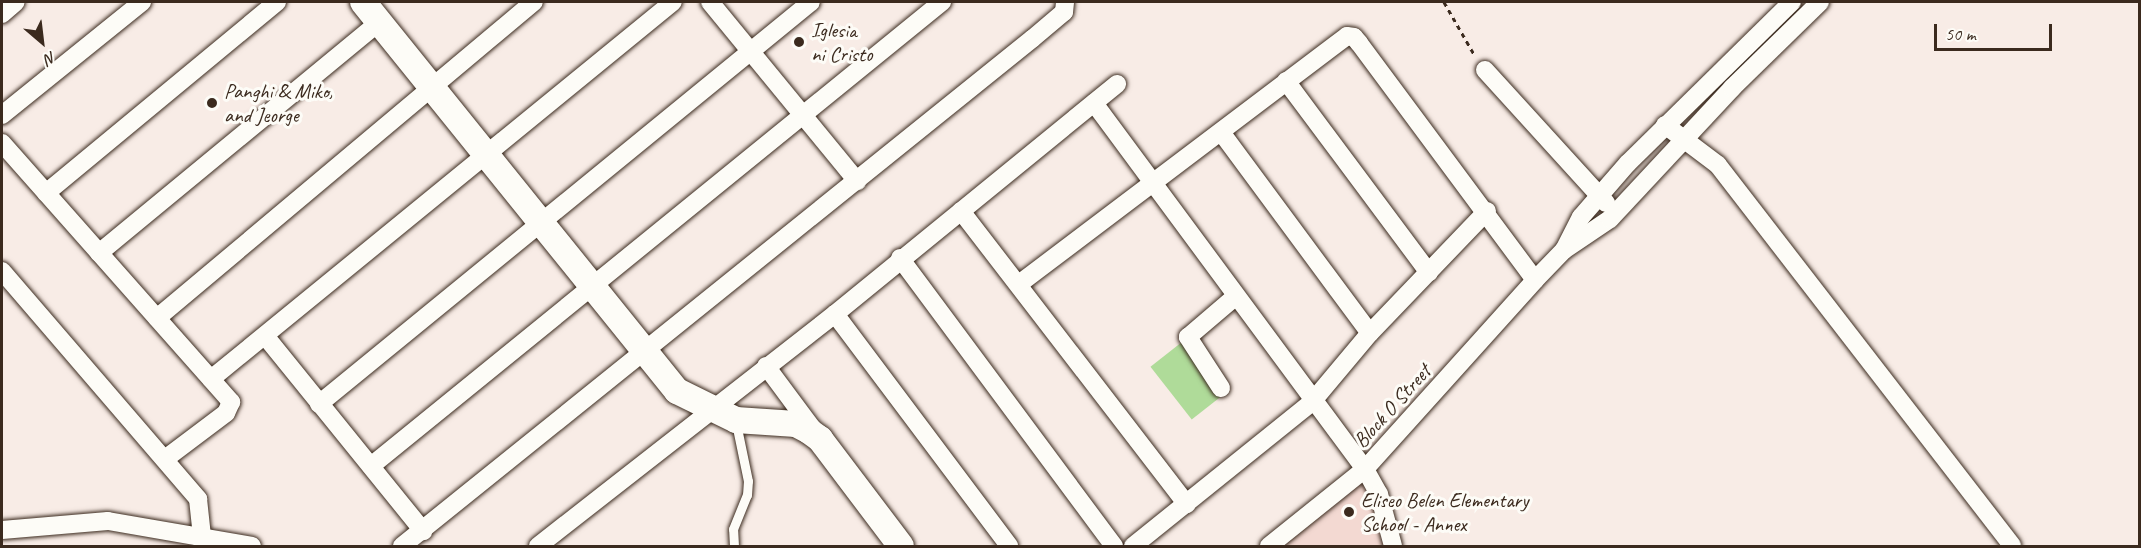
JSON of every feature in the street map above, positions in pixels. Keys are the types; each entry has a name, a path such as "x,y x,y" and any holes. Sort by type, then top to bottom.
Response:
{"street":[{"path":"2,14 16,2"},
{"path":"2,115 142,2"},
{"path":"46,193 277,2"},
{"path":"363,2 677,392 724,415 796,424 820,439"},
{"path":"157,318 430,85 534,2"},
{"path":"211,379 266,337 673,2"},
{"path":"710,2 753,51 857,181"},
{"path":"319,404 540,220 753,51 811,2"},
{"path":"371,466 942,2"},
{"path":"402,546 1064,12 1065,2"},
{"path":"1564,250 1592,234 1617,212 1774,32 1792,2"},
{"path":"1564,250 1581,217 1665,125 1774,32 1820,2"},
{"path":"99,253 379,22"},
{"path":"1019,284 1221,132 1341,38 1354,37 1487,211 1534,280"},
{"path":"1485,70 1617,212"},
{"path":"1286,81 1429,273"},
{"path":"538,546 724,415 766,366 835,314 900,258 1117,84"},
{"path":"1094,103 1154,181 1312,402 1365,469 1379,494 1394,546"},
{"path":"1665,125 1723,171 2012,546"},
{"path":"1221,132 1370,333"},
{"path":"2,143 231,402 226,413 165,459"},
{"path":"961,211 1187,504"},
{"path":"1132,546 1312,402 1370,333 1487,211"},
{"name":"Block O Street","path":"1269,546 1365,469 1534,280 1564,250"},
{"path":"900,258 1114,546"},
{"path":"2,271 198,499 201,541"},
{"path":"1221,388 1188,337 1236,296"},
{"path":"835,314 1009,546"},
{"path":"266,337 423,531"},
{"path":"766,366 901,546"},
{"path":"2,530 108,521 201,541 252,546"}],"lane":[{"path":"724,415 748,481 747,495 733,529 734,546"}],"path":[{"path":"1444,2 1485,70"}],"shaded area":[{"name":"Eliseo Belen Elementary School - Annex","path":"1366,478 1386,546 1279,546"}],"green space":[{"path":"1182,342 1223,395 1192,419 1150,367"}],"place":[{"name":"Iglesia ni Cristo","path":"799,42"},
{"name":"Panghi & Miko, and Jeorge","path":"212,103"},
{"name":"Eliseo Belen Elementary School - Annex","path":"1349,512"}]}
